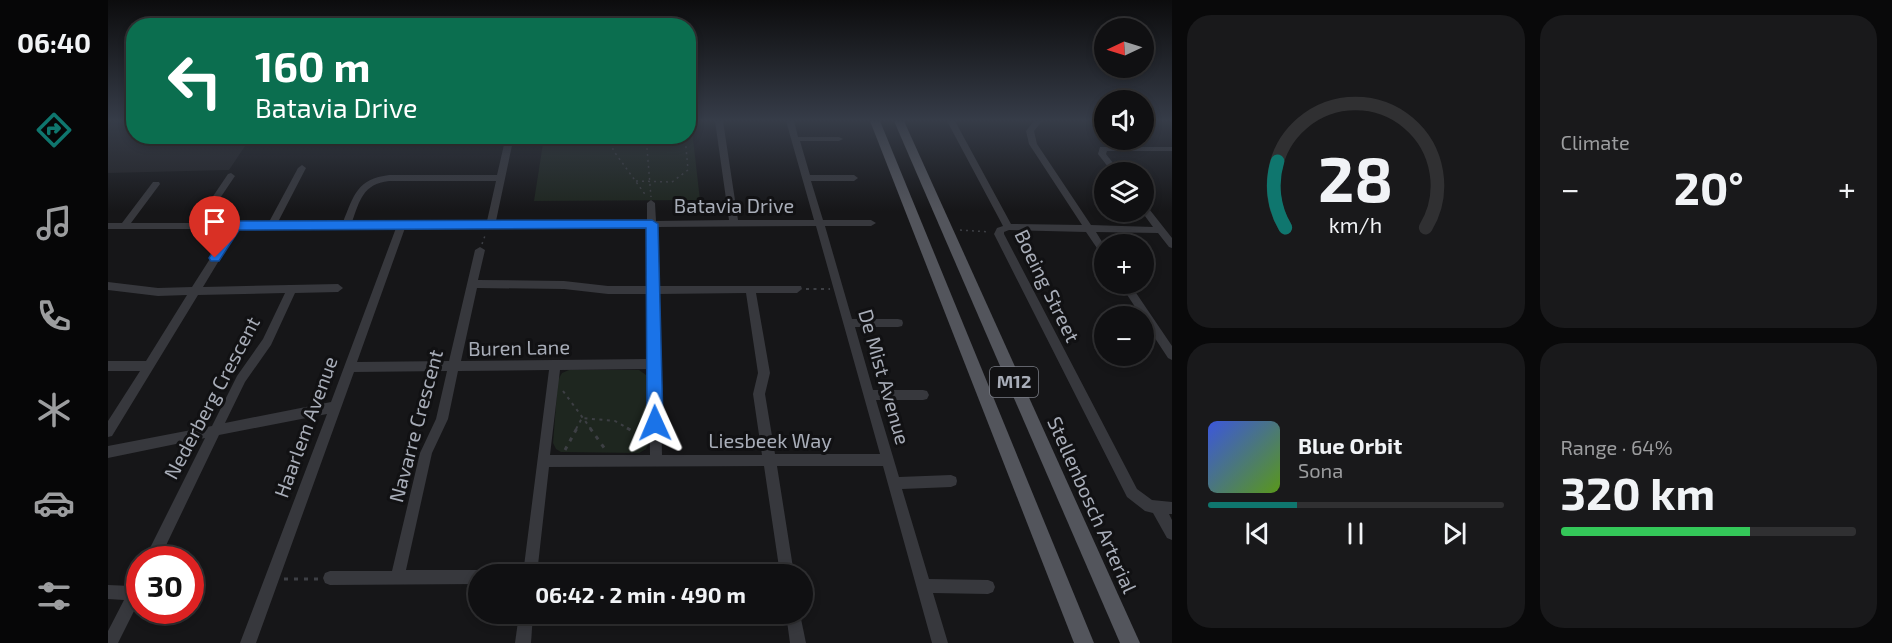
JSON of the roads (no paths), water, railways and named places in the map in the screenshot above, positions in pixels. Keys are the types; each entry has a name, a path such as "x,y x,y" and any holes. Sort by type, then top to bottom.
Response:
{"main road":[{"name":"M12","path":"887,151 1084,643"},
{"name":"Stellenbosch Arterial","path":"912,151 1130,643"}],"street":[{"path":"490,225 507,151"},
{"path":"723,151 734,224"},
{"name":"De Mist Avenue","path":"799,151 940,643"},
{"path":"965,151 1003,231"},
{"path":"1038,151 1094,237"},
{"path":"272,225 302,168"},
{"path":"198,225 231,176"},
{"path":"346,225 361,189 371,180 501,178"},
{"path":"807,178 854,178"},
{"path":"123,226 156,184"},
{"path":"651,203 656,461"},
{"path":"1154,222 1172,245"},
{"name":"Batavia Drive","path":"108,226 871,224"},
{"path":"108,432 236,225"},
{"name":"Haarlem Avenue","path":"248,643 402,225"},
{"name":"Boeing Street","path":"1160,230 1003,231 1129,488 1140,501 1165,508"},
{"name":"Navarre Crescent","path":"397,578 426,453 442,419 480,250"},
{"path":"473,284 564,285 597,290 797,289"},
{"name":"Nederberg Crescent","path":"108,286 141,291 338,288"},
{"name":"Nederberg Crescent","path":"158,546 247,369 267,342 292,289"},
{"path":"750,289 764,373 759,394 786,564"},
{"path":"1132,294 1172,355"},
{"path":"848,323 898,323"},
{"name":"Buren Lane","path":"349,367 654,364"},
{"path":"531,564 555,365"},
{"path":"108,366 147,366"},
{"path":"869,395 924,395"},
{"path":"108,452 334,408"},
{"name":"Liesbeek Way","path":"544,461 888,460"},
{"path":"894,483 951,481"},
{"path":"1165,508 1172,533"},
{"path":"330,578 468,577"},
{"path":"924,586 988,587"},
{"path":"108,592 126,590"},
{"path":"110,643 126,610"},
{"path":"523,643 525,624"},
{"path":"795,624 798,643"}]}
